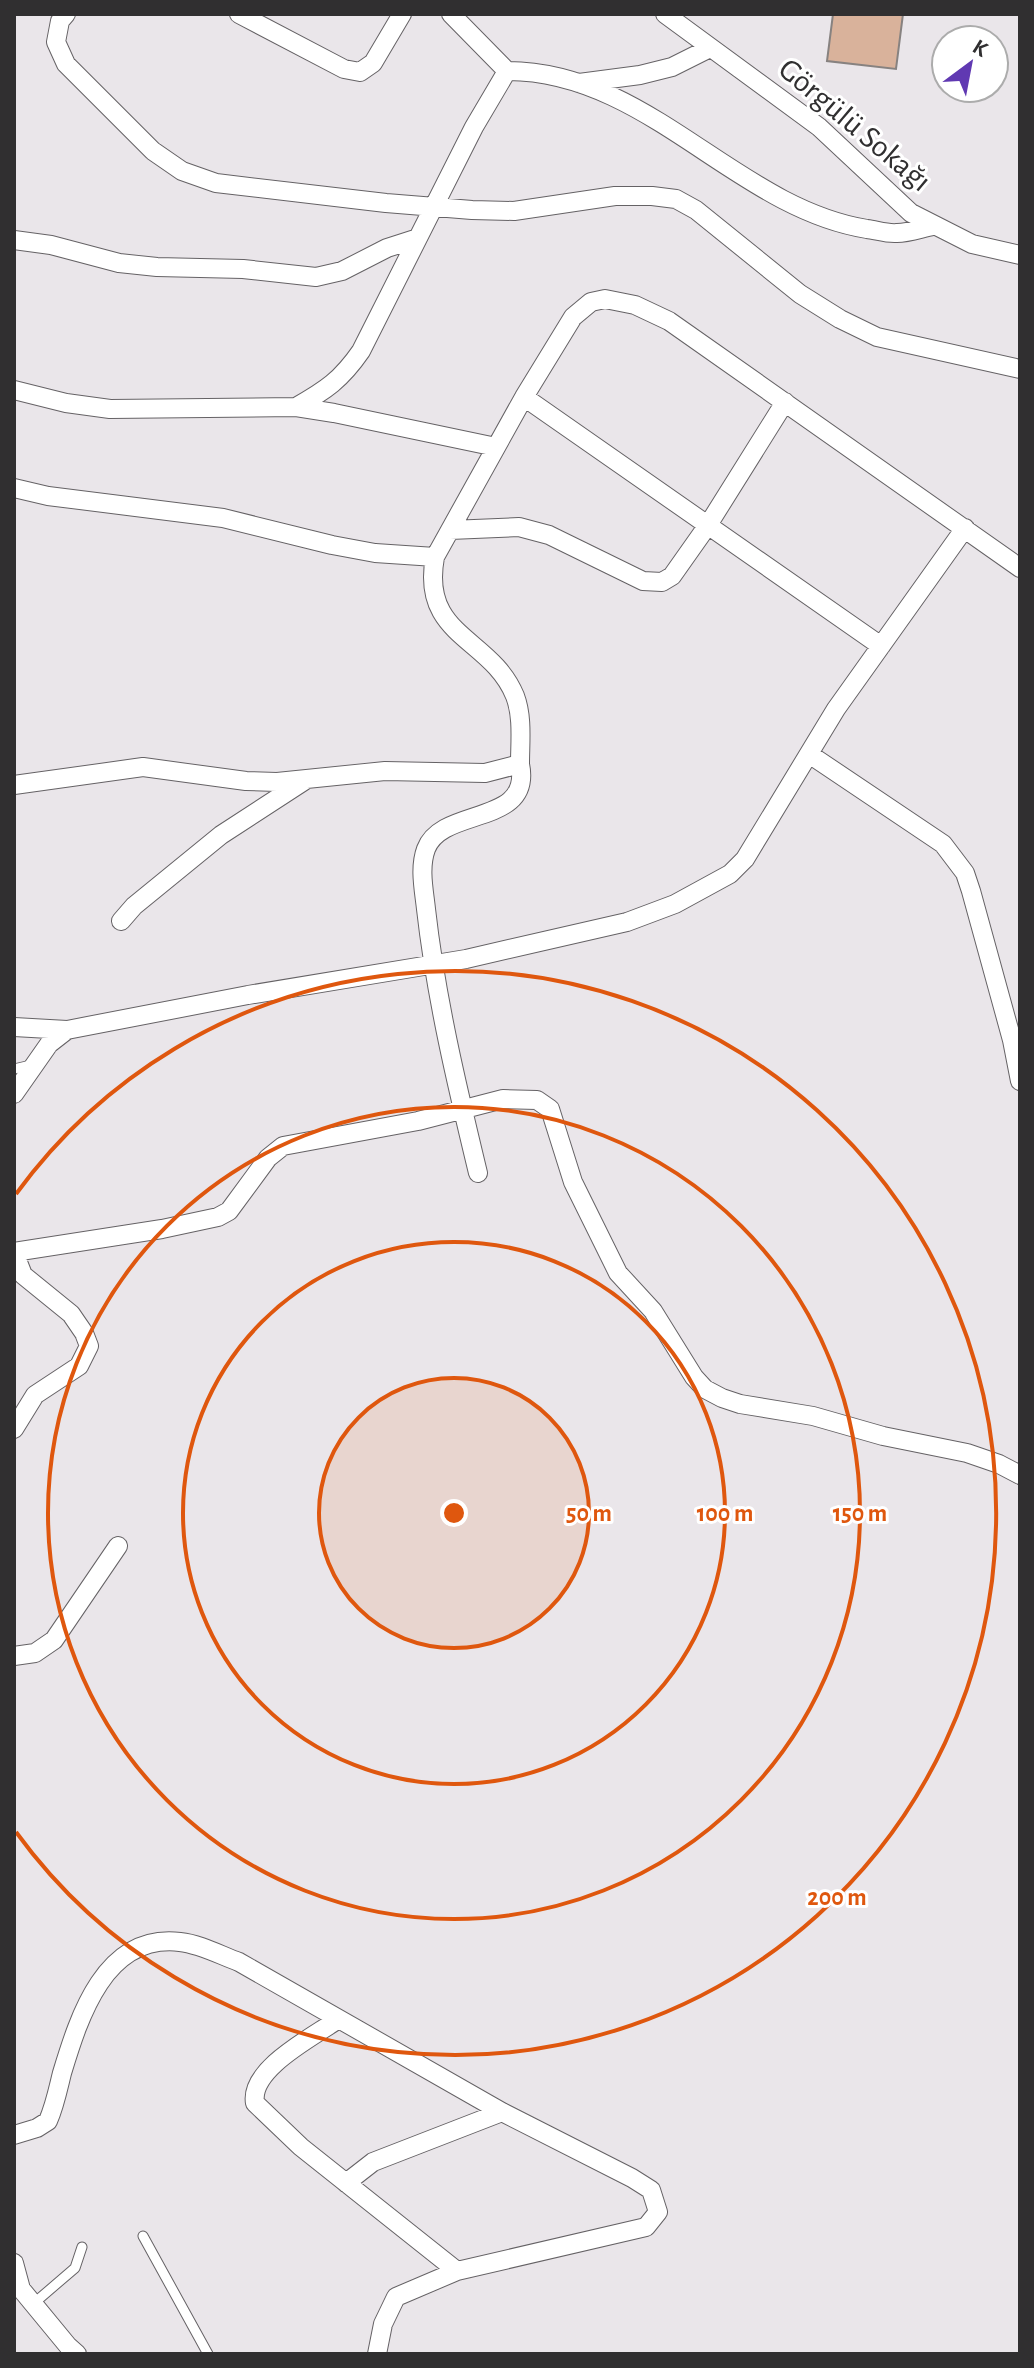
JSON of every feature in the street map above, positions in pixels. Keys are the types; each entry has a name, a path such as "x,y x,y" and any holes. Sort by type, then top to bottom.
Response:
{"street":[{"path":"66,14 60,21 56,42 66,64 153,151 182,171 216,183 433,207 514,211 615,196 676,199 716,225 800,294 852,325 877,337 905,345 1020,369"},
{"path":"239,14 344,69 360,72 373,63 402,14"},
{"path":"451,14 507,71 535,71 608,95 661,122 775,195 816,217 848,226 896,233 933,226"},
{"name":"Görgülü Sokağı","path":"665,14 819,127 911,213 972,244 1020,255"},
{"path":"576,83 640,75 672,67 710,48"},
{"path":"296,407 345,374 361,351 474,127 507,71"},
{"path":"14,240 51,245 119,263 243,269 316,277 342,271 387,248 418,238"},
{"path":"478,1173 432,964 422,869 426,847 435,837 455,824 503,806 518,794 523,781 521,726 515,696 500,673 456,631 436,605 431,579 435,557 524,397 573,317 591,302 605,299 635,305 669,321 1020,568"},
{"path":"14,390 66,403 110,409 296,407 496,447"},
{"path":"524,397 881,646"},
{"path":"450,530 519,527 549,535 643,581 662,582 672,576 708,525 785,402"},
{"path":"14,488 48,496 223,518 375,553 435,557"},
{"path":"14,1027 67,1030 432,964 627,922 704,889 730,874 745,859 836,709 965,528"},
{"path":"809,754 927,831 955,857 965,873 1016,1037 1020,1081"},
{"path":"14,785 143,767 246,781 304,781 385,771 485,773 520,764"},
{"path":"121,921 134,906 221,835 304,781"},
{"path":"14,1094 49,1044 67,1030"},
{"path":"14,1402 35,1395 79,1366 89,1346 71,1314 18,1276 14,1252 218,1217 229,1211 268,1158 283,1146 418,1121 503,1099 526,1098 537,1100 550,1109 573,1182 618,1273 663,1325 688,1368 705,1389 740,1404 813,1416 883,1436 967,1453 1020,1475"},
{"path":"14,1429 35,1395"},
{"path":"14,1656 35,1653 54,1640 118,1546"},
{"path":"14,2135 48,2121 82,2012 103,1975 129,1953 150,1944 179,1942 239,1962 502,2112 651,2190 658,2212 646,2227 457,2271 396,2297 383,2324 377,2354"},
{"path":"337,2020 274,2064 256,2084 253,2093 255,2103 301,2147 457,2271"},
{"path":"346,2183 373,2162 502,2112"},
{"path":"14,2263 21,2289 28,2301 77,2354"}],"lane":[{"path":"14,1069 35,1064"},
{"path":"143,2236 208,2354"},
{"path":"28,2301 75,2268 82,2247"}],"building":[{"path":"833,14 903,14 896,69 827,61"}]}
